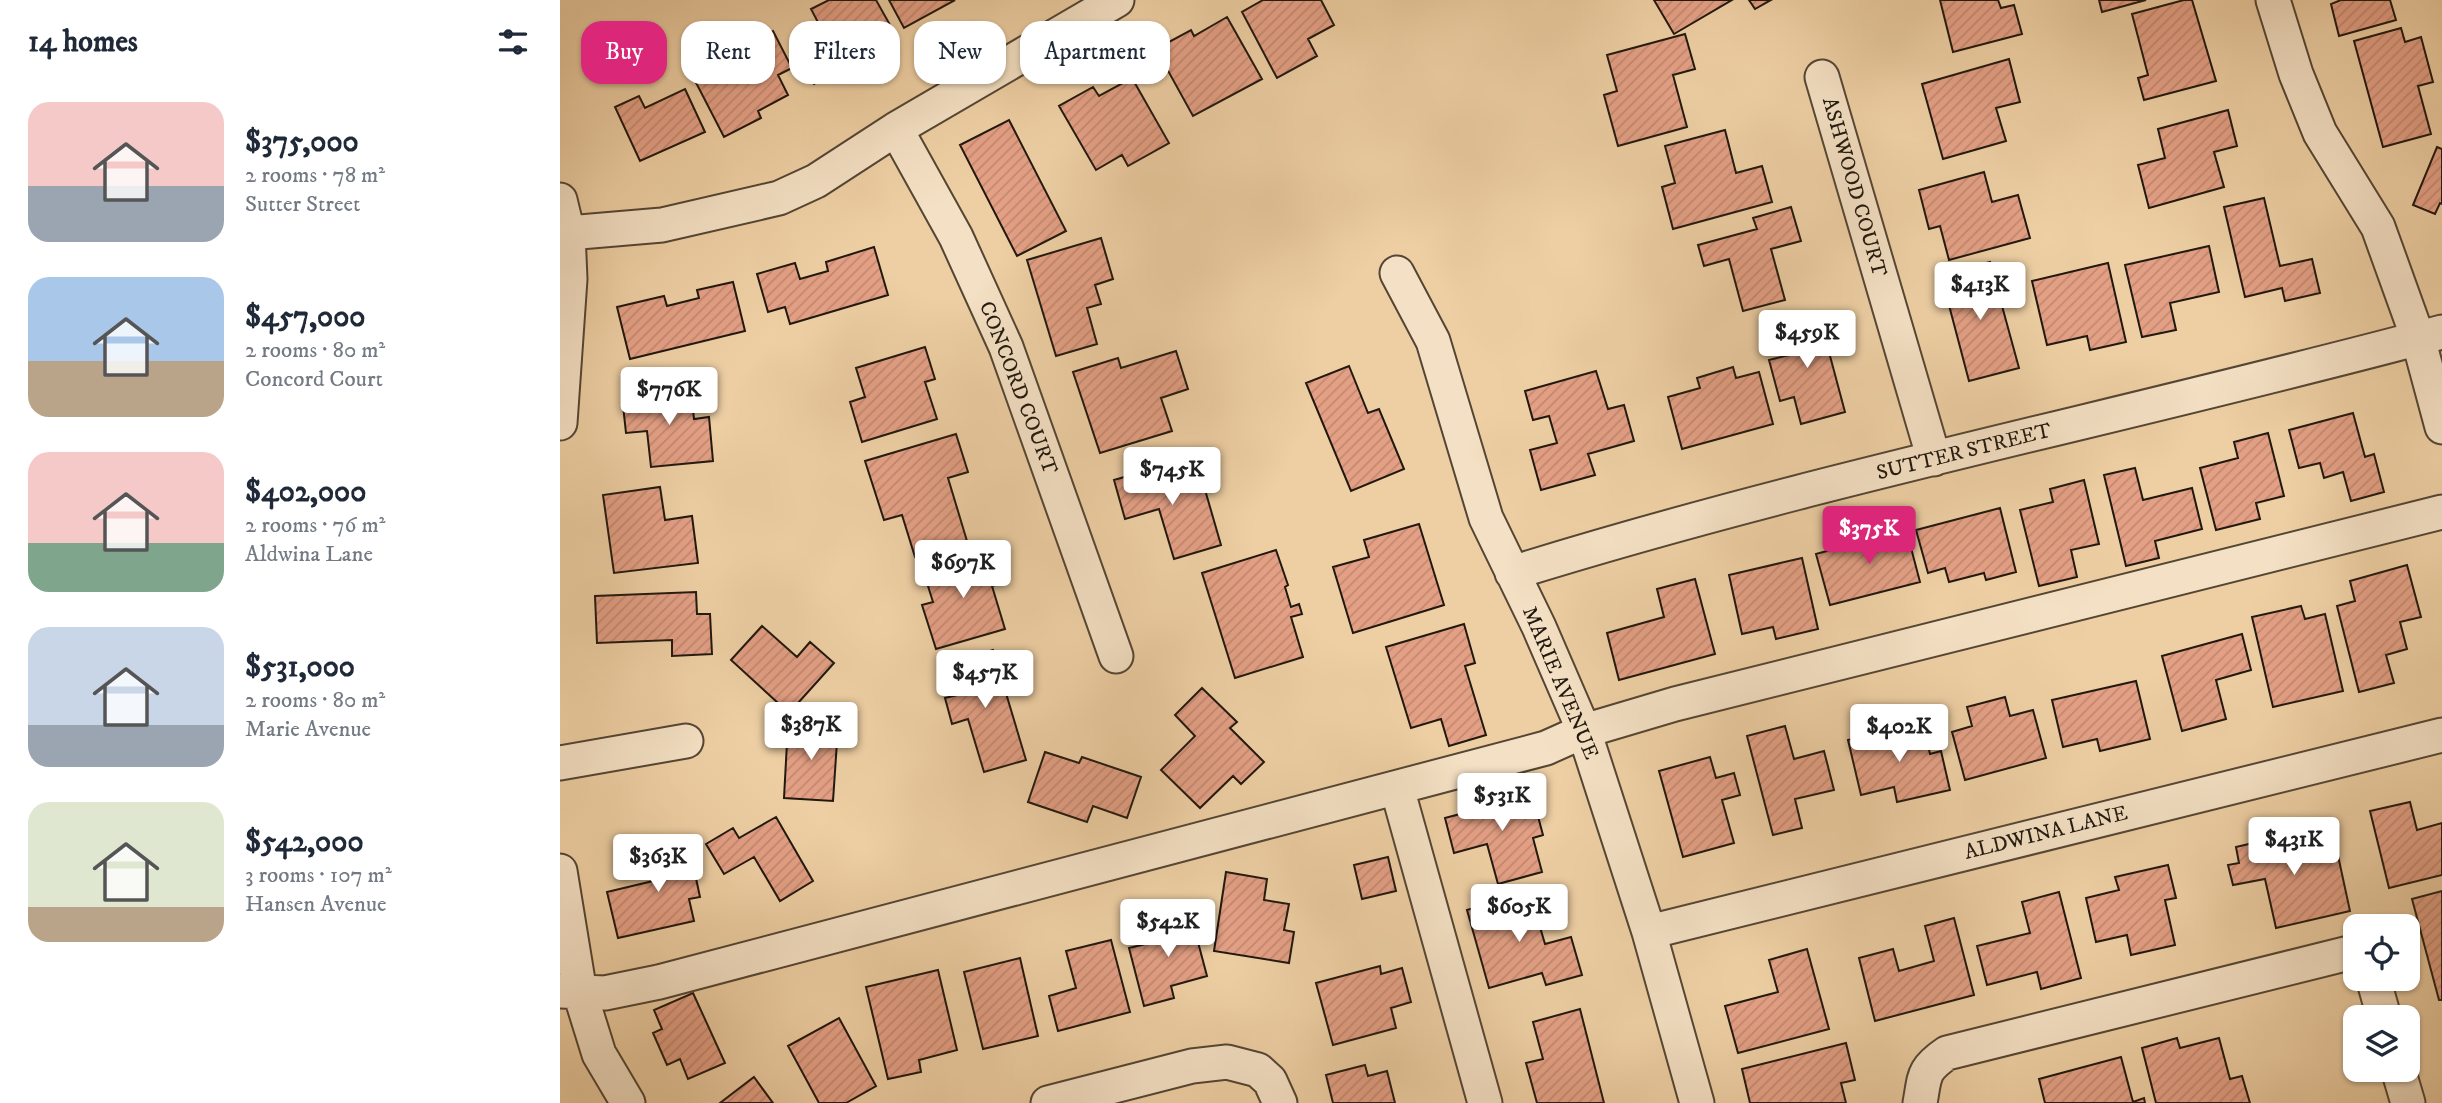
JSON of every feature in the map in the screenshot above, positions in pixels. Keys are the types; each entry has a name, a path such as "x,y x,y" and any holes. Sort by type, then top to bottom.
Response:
{"street":[{"path":"568,233 662,225 779,198 816,181 896,130 1117,0"},
{"path":"2273,0 2320,133 2378,227 2430,335 2442,427"},
{"name":"ASHWOOD COURT","path":"1822,77 1934,459"},
{"name":"CONCORD COURT","path":"896,130 956,237 1006,347 1116,656"},
{"path":"560,201 568,233 570,279 561,405"},
{"name":"MARIE AVENUE","path":"1398,273 1433,341 1486,518 1539,627 1584,731 1649,932 1697,1103"},
{"name":"SUTTER STREET","path":"1512,573 1606,544 2430,335"},
{"path":"570,992 605,993 659,982 1546,748 1584,731 1675,704 2442,512"},
{"name":"ALDWINA LANE","path":"1649,932 2442,734"},
{"path":"560,763 686,741"},
{"path":"1397,788 1485,1103"},
{"path":"560,871 570,992 599,1054 628,1103"},
{"path":"1920,1103 1925,1075 1930,1065 1947,1053 2343,955"},
{"path":"1048,1103 1192,1066 1227,1062 1258,1069 1270,1081 1280,1103"},
{"path":"2402,1082 2408,1103"}],"building":[{"path":"829,0 876,0 888,21 817,21 811,9"},
{"path":"889,0 955,0 914,21 904,28"},
{"path":"1263,0 1321,0 1334,25 1308,39 1317,56 1277,78 1242,12"},
{"path":"1654,0 1732,0 1674,34"},
{"path":"1749,0 1771,0 1755,9"},
{"path":"1940,0 1998,0 2001,8 2014,5 2022,34 1953,52"},
{"path":"2099,0 2146,0 2102,12"},
{"path":"2192,0 2216,81 2144,100 2138,78 2148,75 2132,14"},
{"path":"2341,0 2390,0 2396,20 2339,36 2331,4"},
{"path":"1227,17 1262,79 1193,116 1170,74 1170,41 1191,30 1194,36"},
{"path":"2401,28 2405,42 2421,37 2433,82 2418,86 2431,134 2383,147 2354,41"},
{"path":"1685,34 1695,69 1673,75 1687,127 1618,146 1604,95 1617,91 1607,55"},
{"path":"775,35 789,62 789,70 778,75 788,95 758,111 761,118 724,137 697,84 775,84"},
{"path":"2009,59 2020,102 1996,108 2006,141 1943,159 1922,84"},
{"path":"1121,84 1135,84 1169,143 1128,166 1122,155 1096,170 1059,106 1093,87 1099,96"},
{"path":"685,89 705,132 640,161 615,107 639,96 645,108"},
{"path":"2228,110 2237,146 2214,152 2224,187 2149,208 2138,165 2165,158 2158,129"},
{"path":"1009,120 1066,231 1017,256 960,145"},
{"path":"1725,130 1736,173 1762,166 1772,202 1673,229 1662,187 1675,183 1665,146"},
{"path":"2437,147 2442,149 2442,204 2440,203 2435,214 2413,205"},
{"path":"1984,172 1992,202 2018,195 2030,238 1949,260 1940,226 1929,229 1919,190"},
{"path":"2264,198 2280,266 2312,259 2320,293 2285,301 2282,288 2245,297 2224,207"},
{"path":"1791,207 1801,241 1771,249 1785,300 1743,311 1729,259 1704,266 1698,245 1757,229 1753,218"},
{"path":"1101,238 1113,279 1095,285 1101,304 1087,308 1097,344 1056,356 1027,260"},
{"path":"2209,246 2219,292 2170,303 2176,330 2142,337 2125,265"},
{"path":"874,247 888,295 790,324 785,307 768,312 757,274 795,263 800,279 828,271 826,262"},
{"path":"1990,262 2019,368 1969,381 1941,275"},
{"path":"2108,263 2126,342 2090,350 2087,336 2047,345 2032,281"},
{"path":"733,282 745,331 630,359 617,307 664,296 667,306 699,298 697,290"},
{"path":"1818,311 1845,412 1801,424 1794,397 1780,401 1769,360 1789,355 1780,322"},
{"path":"925,347 935,379 925,382 937,419 862,442 850,402 865,397 856,368"},
{"path":"1176,351 1188,389 1161,398 1172,431 1100,453 1073,372 1118,358 1121,368"},
{"path":"1349,366 1368,413 1379,409 1404,469 1351,491 1306,383"},
{"path":"1733,367 1736,378 1759,372 1773,424 1682,449 1668,397 1700,388 1697,378"},
{"path":"1596,371 1608,409 1624,405 1634,441 1588,454 1595,475 1541,490 1530,450 1557,443 1549,416 1533,420 1525,391"},
{"path":"691,390 694,419 709,417 713,461 651,467 647,431 626,433 622,396"},
{"path":"2353,413 2365,457 2374,454 2384,492 2351,501 2343,472 2324,478 2320,463 2299,468 2289,430"},
{"path":"2268,433 2284,496 2256,503 2260,519 2216,530 2200,468 2238,458 2234,442"},
{"path":"956,434 968,472 948,478 967,541 915,557 902,515 884,520 865,461"},
{"path":"1170,464 1174,476 1199,469 1221,545 1174,559 1159,509 1125,519 1114,480"},
{"path":"2135,468 2143,500 2192,488 2202,529 2155,541 2159,558 2126,566 2104,475"},
{"path":"2084,480 2099,544 2071,550 2077,577 2039,586 2020,510 2053,502 2050,489"},
{"path":"660,487 665,520 692,516 698,563 614,573 603,495"},
{"path":"2000,508 2016,572 1986,580 1984,573 1949,582 1945,568 1928,573 1916,530"},
{"path":"1419,524 1444,605 1353,633 1333,567 1369,557 1364,540"},
{"path":"1905,525 1920,582 1830,605 1816,554 1871,539 1870,534"},
{"path":"1276,550 1288,585 1285,587 1291,607 1299,604 1302,614 1291,617 1303,657 1235,678 1202,573"},
{"path":"989,551 999,584 992,586 1005,629 936,649 922,605 933,602 923,570"},
{"path":"1802,558 1818,629 1776,639 1773,627 1742,634 1729,575"},
{"path":"2407,565 2421,617 2400,622 2407,649 2386,655 2394,683 2359,692 2337,606 2355,601 2350,581"},
{"path":"1695,579 1715,654 1619,680 1607,633 1664,617 1657,589"},
{"path":"696,592 697,614 710,614 712,654 672,656 672,640 597,643 595,596"},
{"path":"2301,606 2305,619 2325,614 2343,691 2273,707 2252,617"},
{"path":"1464,624 1475,663 1465,666 1486,735 1449,746 1441,719 1411,728 1386,647"},
{"path":"762,626 797,657 810,642 834,663 789,713 731,660"},
{"path":"2242,634 2251,670 2216,680 2226,719 2182,731 2162,656"},
{"path":"993,650 1026,760 984,772 968,719 952,724 945,698 957,695 948,664"},
{"path":"2136,681 2150,739 2100,751 2097,739 2063,747 2052,700"},
{"path":"1202,688 1237,722 1230,728 1264,762 1241,784 1233,776 1200,808 1161,770 1195,736 1175,715"},
{"path":"2005,697 2010,716 2033,710 2046,758 1965,780 1952,732 1972,726 1967,707"},
{"path":"1923,723 1930,754 1941,751 1950,790 1897,802 1894,787 1861,795 1848,740"},
{"path":"788,724 838,727 833,801 784,798"},
{"path":"1785,726 1794,759 1824,751 1834,790 1795,799 1802,828 1773,835 1747,736"},
{"path":"1045,752 1079,763 1082,757 1141,777 1127,818 1093,806 1087,822 1028,802"},
{"path":"1710,757 1716,778 1734,773 1740,795 1722,800 1734,843 1683,857 1659,771"},
{"path":"1529,783 1543,835 1533,838 1542,872 1498,884 1487,844 1454,853 1445,818 1494,805 1491,793"},
{"path":"2410,802 2417,830 2442,823 2442,875 2389,888 2370,811"},
{"path":"776,817 813,881 780,901 754,857 724,874 706,844 733,828 739,838"},
{"path":"2313,829 2319,855 2337,851 2350,911 2276,928 2265,879 2233,885 2228,865 2239,863 2236,847"},
{"path":"688,841 700,897 689,899 694,921 618,938 607,892 653,881 646,851"},
{"path":"1388,857 1396,891 1362,899 1354,865"},
{"path":"2168,865 2176,898 2165,900 2175,945 2131,955 2127,935 2096,942 2086,898 2119,890 2115,877"},
{"path":"1226,872 1267,879 1264,900 1289,904 1284,930 1294,932 1289,963 1214,951"},
{"path":"2442,891 2442,1000 2439,1000 2420,929 2420,914 2416,914 2412,899"},
{"path":"2059,892 2081,978 2041,989 2037,972 1987,985 1977,946 2030,933 2022,902"},
{"path":"1530,893 1545,944 1571,937 1582,975 1546,985 1542,973 1489,988 1467,910"},
{"path":"1190,912 1207,976 1171,986 1174,998 1144,1006 1129,948 1154,942 1149,923"},
{"path":"1954,918 1974,995 1875,1021 1859,958 1893,949 1899,971 1934,961 1925,926"},
{"path":"1111,940 1130,1012 1058,1031 1049,996 1076,988 1066,951"},
{"path":"1807,949 1829,1029 1738,1053 1725,1006 1778,992 1769,960"},
{"path":"1020,958 1038,1036 983,1049 964,972"},
{"path":"1380,966 1381,974 1402,968 1411,1002 1391,1008 1396,1028 1333,1045 1316,983"},
{"path":"938,970 957,1050 919,1060 921,1072 888,1079 866,987"},
{"path":"693,993 725,1063 688,1079 680,1059 667,1065 653,1033 662,1029 654,1010"},
{"path":"1580,1009 1604,1103 1537,1103 1526,1063 1543,1059 1533,1022"},
{"path":"839,1018 876,1086 846,1103 819,1103 788,1046"},
{"path":"2177,1038 2180,1048 2219,1038 2230,1079 2242,1076 2250,1103 2156,1103 2142,1048"},
{"path":"1846,1043 1855,1080 1841,1083 1846,1103 1750,1103 1742,1069"},
{"path":"2121,1057 2133,1102 2144,1098 2145,1103 2045,1103 2039,1079"},
{"path":"1365,1065 1368,1076 1387,1071 1395,1103 1333,1103 1326,1075"},
{"path":"754,1077 773,1103 720,1103"}]}
